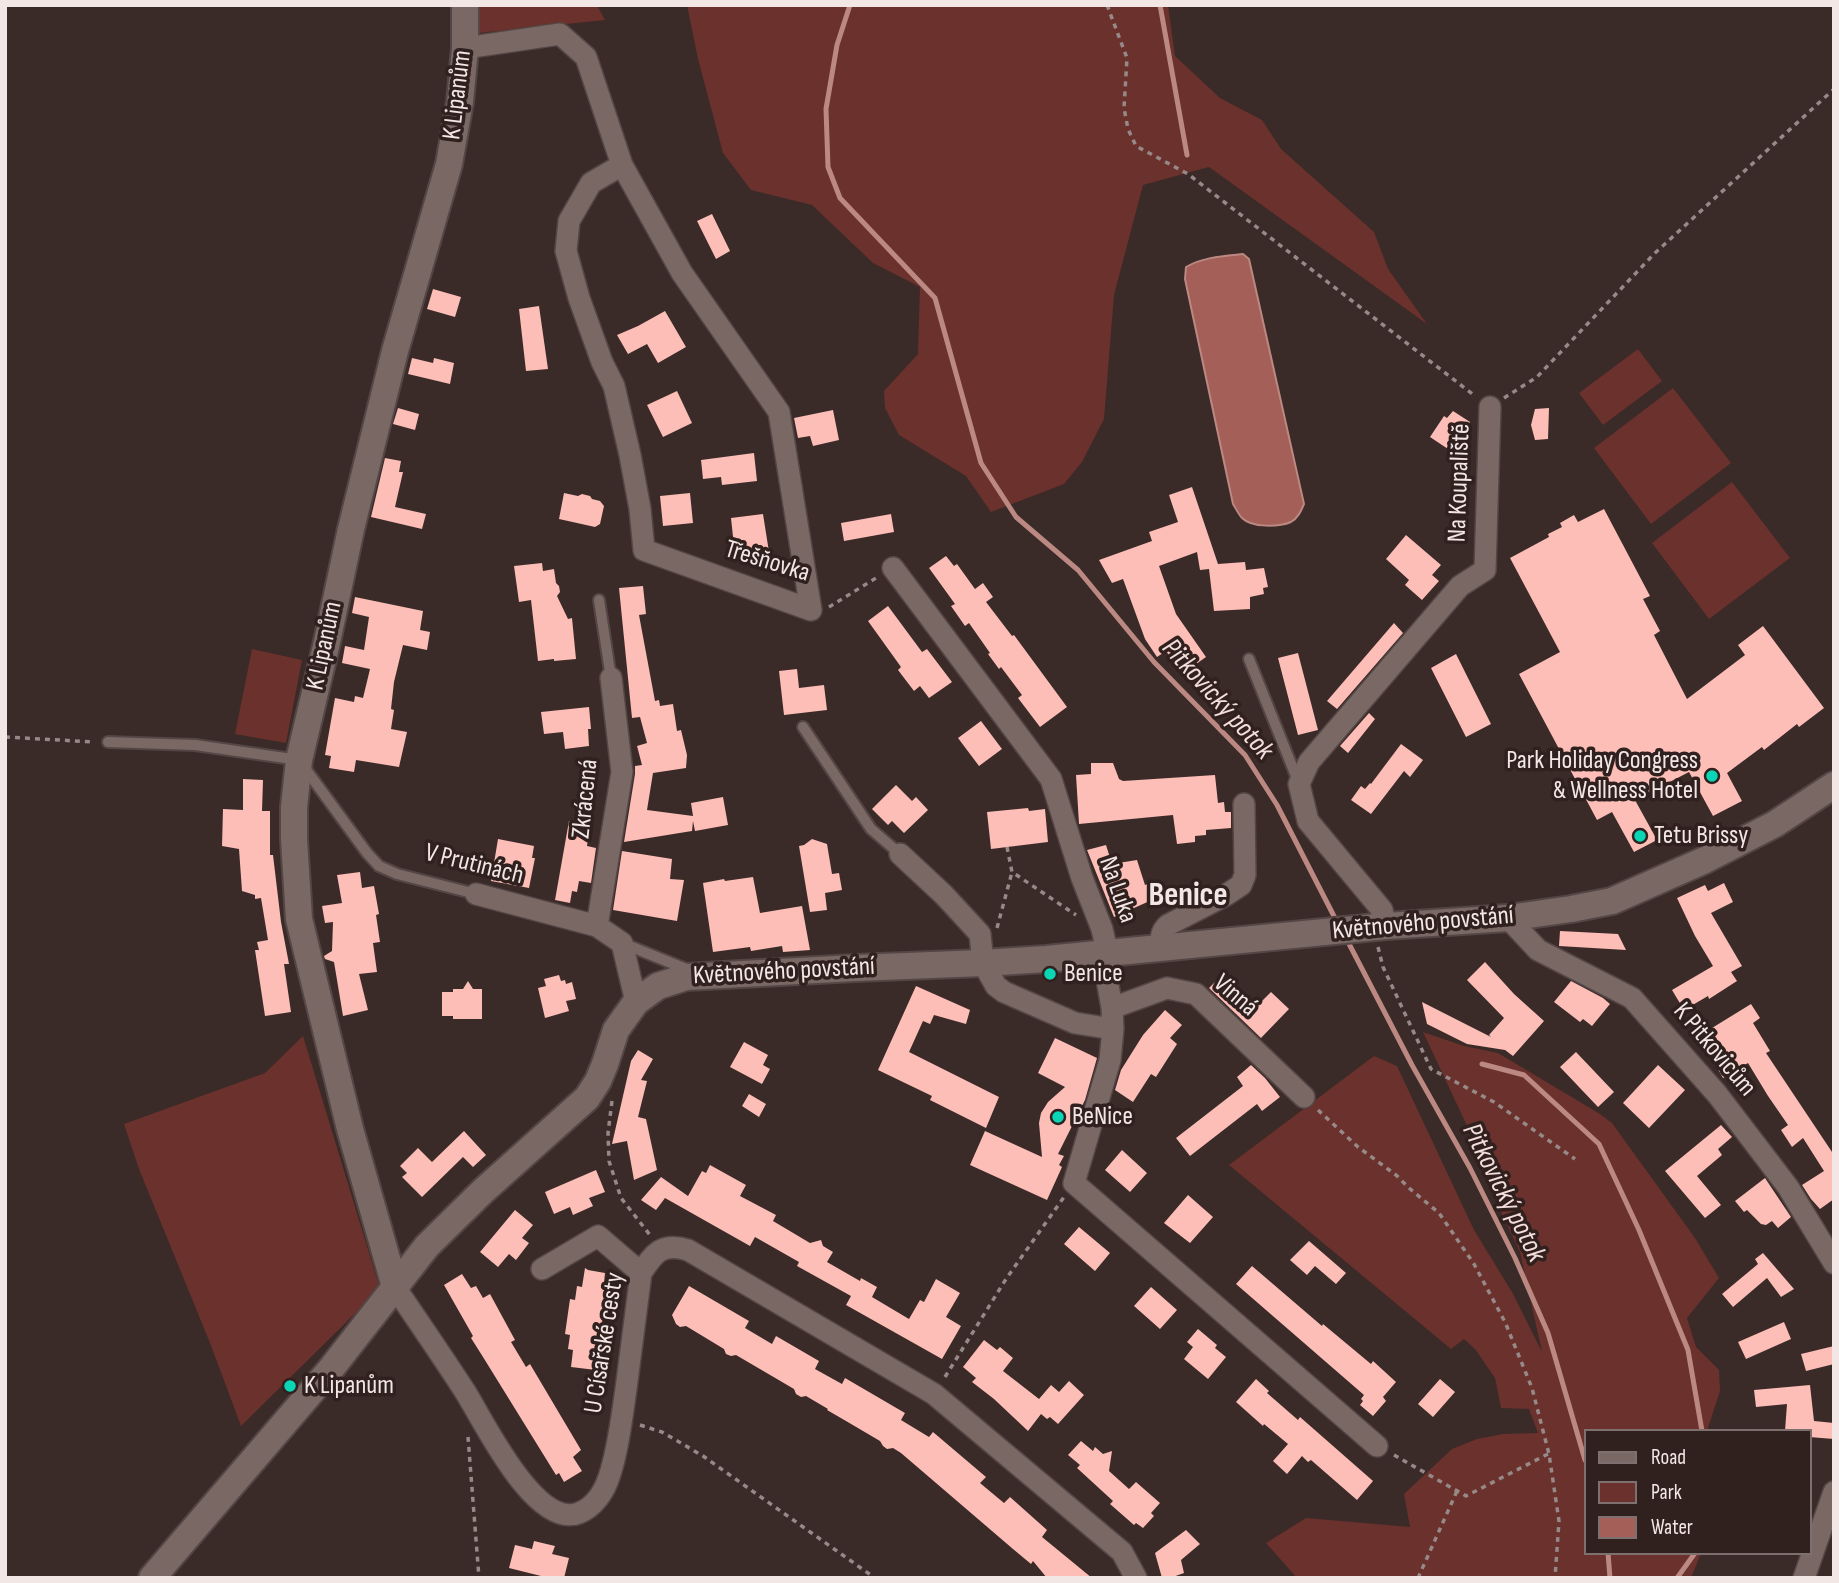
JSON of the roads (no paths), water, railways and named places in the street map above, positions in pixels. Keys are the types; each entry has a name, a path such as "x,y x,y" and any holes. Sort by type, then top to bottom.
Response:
{"street":[{"name":"K Lipanům","path":"395,1287 350,1129 299,919 294,807 299,760 360,491 449,164 466,48 465,5"},
{"name":"Třešňovka","path":"466,48 560,34 586,57 622,165 682,273 779,412 811,610 645,550 630,455 614,386 588,323 566,251 569,221 591,183 622,165"},
{"name":"Na Koupaliště","path":"1299,784 1309,762 1461,586 1485,570 1490,407"},
{"name":"Na Luka","path":"893,568 1051,779 1104,942 1112,1019 1110,1060 1074,1183 1377,1446"},
{"name":"Zkrácená","path":"597,926 622,772 611,678"},
{"path":"1299,784 1308,821 1382,909 1380,927"},
{"name":"Květnového povstání","path":"152,1578 327,1374 427,1246 483,1191 587,1098 605,1064 616,1030 636,1002 658,986 686,977 983,963 1104,942 1160,949 1380,927 1508,918 1612,901 1705,860 1775,824 1834,785"},
{"path":"1160,949 1161,934 1168,925 1241,885 1245,874 1244,804"},
{"path":"900,855 944,895 980,934 983,963 996,986 1075,1023 1112,1019"},
{"name":"V Prutinách","path":"476,894 597,926 622,943"},
{"name":"K Pitkovicům","path":"1508,918 1538,950 1632,998 1717,1094 1780,1176 1834,1263"},
{"path":"622,943 636,1002"},
{"name":"Vinná","path":"1112,1019 1167,988 1196,994 1304,1097"},
{"path":"542,1269 598,1236 641,1273"},
{"name":"U Císařské cesty","path":"395,1287 465,1391 508,1465 533,1496 562,1514 574,1515 587,1510 599,1497 609,1478 621,1420 641,1273 651,1257 662,1249 676,1247 688,1250 934,1394 1122,1552 1136,1578"},
{"path":"1804,1578 1834,1492"}],"lane":[{"path":"599,600 611,678"},
{"path":"1249,659 1299,784"},
{"path":"803,727 872,829 900,855"},
{"path":"108,742 195,745 299,760"},
{"name":"V Prutinách","path":"299,760 379,866 397,874 476,894"},
{"path":"622,943 703,976"}],"water":[{"path":"1243,254 1249,259 1304,504 1291,522 1280,525 1252,524 1241,517 1233,504 1185,279 1186,267 1199,261"}],"waterway":[{"name":"Pitkovický potok","path":"850,5 837,45 826,109 828,167 840,198 935,298 981,463 1016,517 1078,570 1154,662 1245,755 1277,805 1338,924"},
{"path":"1160,5 1187,155"},
{"name":"Pitkovický potok","path":"1346,938 1412,1065 1470,1168 1515,1258 1548,1333 1584,1457"},
{"path":"1482,1064 1524,1075 1599,1144 1639,1230 1688,1350 1702,1429"},
{"name":"Pitkovický potok","path":"1608,1555 1610,1578"},
{"path":"1677,1578 1694,1555"}],"place":[{"name":"Park Holiday Congress & Wellness Hotel","path":"1712,776"},
{"name":"Tetu Brissy","path":"1640,836"},
{"name":"Benice","path":"1050,974"},
{"name":"BeNice","path":"1058,1117"},
{"name":"K Lipanům","path":"290,1386"}],"district":[{"name":"Benice","path":"1188,897"}]}
